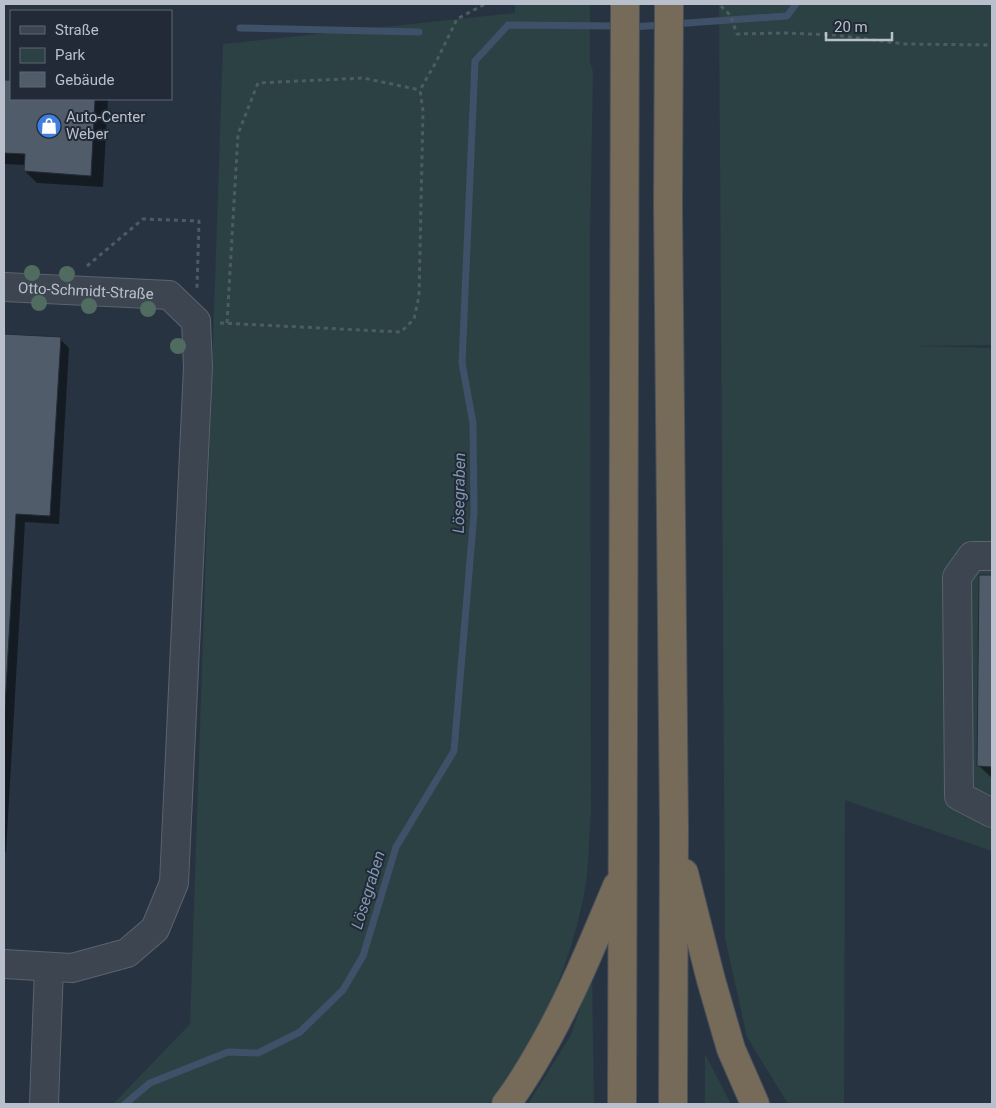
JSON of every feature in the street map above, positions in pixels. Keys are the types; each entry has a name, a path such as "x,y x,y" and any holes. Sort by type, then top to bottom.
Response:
{"highway":[{"path":"622,1104 625,4"},
{"path":"669,4 668,226 674,830 673,1104"},
{"path":"674,830 702,946 730,1049 755,1104"},
{"path":"506,1104 531,1068 564,1008 622,873"}],"street":[{"name":"Otto-Schmidt-Straße","path":"4,286 170,295 196,322"},
{"path":"4,964 72,968 127,953 155,929 174,883 197,377 196,322"},
{"path":"992,556 972,556 957,577 957,587 959,796 992,814"},
{"path":"44,1104 50,967"}],"path":[{"path":"196,322 401,332 414,319 419,296 423,111 420,90 457,20 485,4"},
{"path":"721,6 730,16 737,34 835,35 905,44 992,44"},
{"path":"227,324 238,134 258,83 363,78 420,90"},
{"path":"84,268 143,219 199,222 196,288"}],"green space":[{"path":"515,4 590,4 590,62 593,72 590,240 591,814 586,883 572,942 562,971 538,1028 523,1055 488,1104 113,1104 190,1024 223,44 515,13"},
{"path":"719,4 992,4 992,345 916,346 992,348 992,851 845,800 844,1104 788,1104 747,1037 725,938"},
{"path":"592,973 594,1104 528,1104 571,1035"},
{"path":"705,1054 731,1104 705,1104"}],"building":[{"name":"Auto-Center Weber","path":"4,80 10,80 10,100 95,100 91,176 24,171 25,154 4,153"},
{"path":"4,334 61,337 50,516 16,514 4,724"},
{"path":"979,575 992,575 992,767 977,766"}],"waterway":[{"name":"Lösegraben","path":"673,24 787,16 796,4"},
{"name":"Lösegraben","path":"125,1104 150,1083 228,1052 258,1053 300,1032 343,990 363,956 396,847 454,751 474,513 473,423 462,363 475,61 508,25 620,26"},
{"name":"Lösegraben","path":"631,27 663,25"},
{"path":"240,28 419,32"}],"place":[{"name":"Auto-Center Weber","path":"49,126"}]}
